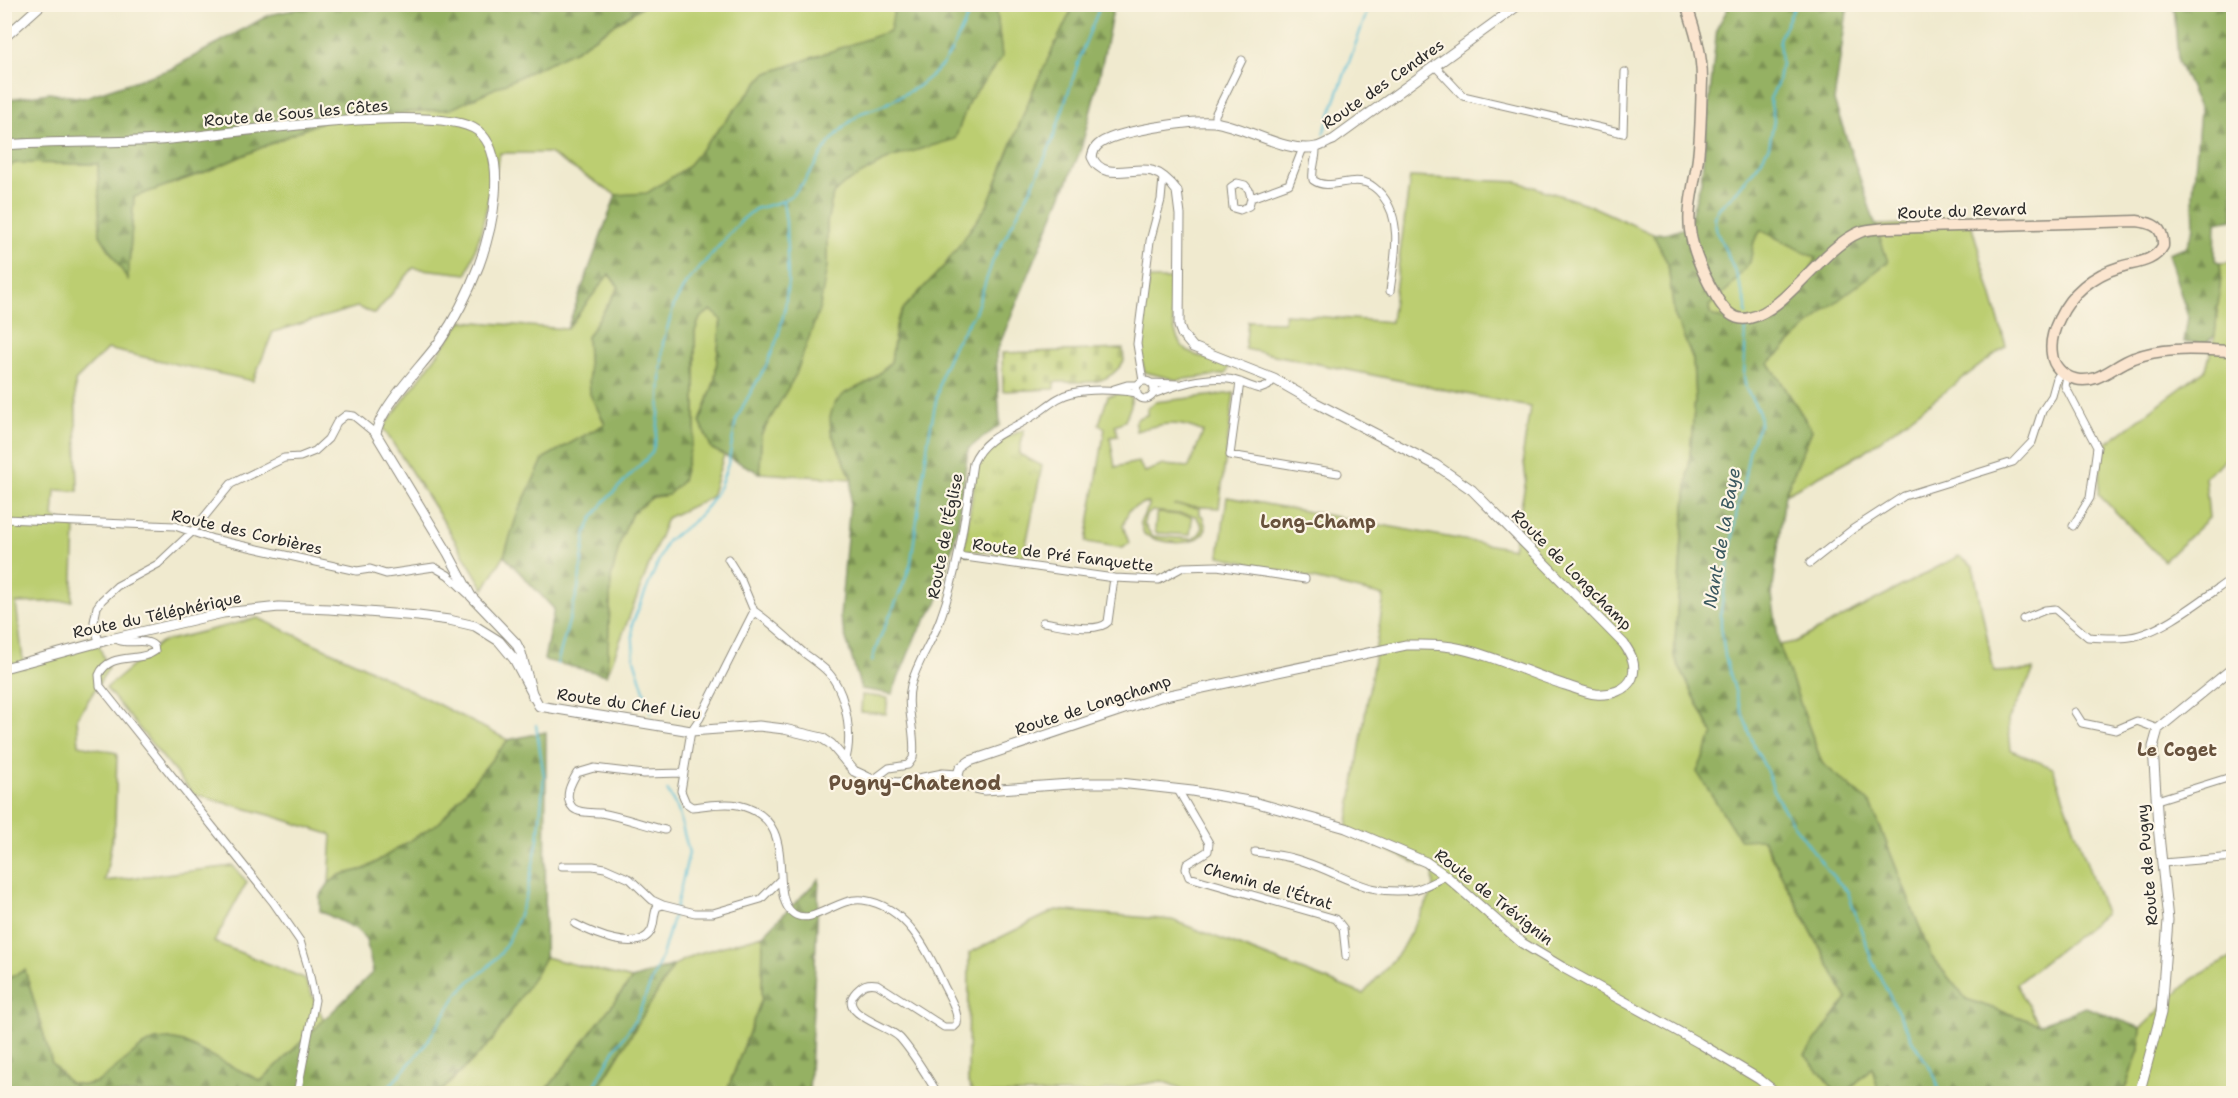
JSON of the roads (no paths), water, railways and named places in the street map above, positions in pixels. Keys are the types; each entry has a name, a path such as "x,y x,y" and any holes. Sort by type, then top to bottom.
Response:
{"main road":[{"name":"Route du Revard","path":"1686,4 1701,53 1702,80 1699,140 1689,215 1690,231 1695,249 1722,307 1734,317 1742,319 1756,316 1785,296 1838,246 1861,231 1887,228 2137,221 2151,223 2161,231 2163,246 2156,256 2105,273 2080,289 2068,304 2058,322 2052,343 2053,361 2064,374"},
{"path":"2064,374 2076,380 2095,378 2133,358 2159,352 2234,351"}],"street":[{"path":"4,38 42,4"},
{"name":"Route des Cendres","path":"1163,178 1149,170 1103,170 1092,157 1094,151 1100,143 1108,140 1174,123 1215,122 1303,148 1316,147 1333,140 1520,4"},
{"path":"1215,122 1215,115 1242,60"},
{"path":"1435,66 1463,96 1623,133 1625,72"},
{"name":"Route de Sous les Côtes","path":"4,145 158,140 362,120 440,120 455,122 477,130 490,147 493,160 495,197 486,244 469,289 456,315 441,340 395,397 377,427 376,434"},
{"path":"1316,147 1317,155 1311,171 1313,180 1320,185 1364,182 1377,190 1388,202 1396,236 1390,291"},
{"path":"1251,198 1289,184 1303,148"},
{"path":"1163,178 1161,200 1150,241 1137,344 1143,398 1149,398 1152,394 1181,384"},
{"name":"Route de Longchamp","path":"958,775 960,768 970,761 1160,697 1406,645 1426,644 1452,647 1591,693 1611,693 1625,687 1630,682 1634,668 1630,652 1472,490 1437,465 1270,377 1193,347 1182,334 1179,326 1179,199 1177,191 1163,178"},
{"path":"1810,563 1853,529 1905,496 2013,462 2032,442 2042,411 2052,396 2056,378 2064,374 2065,386 2097,447 2090,498 2073,526"},
{"path":"1142,385 1230,379 1260,389 1268,386 1270,377"},
{"path":"1240,382 1230,455 1338,473"},
{"path":"1142,385 1153,388 1152,394"},
{"name":"Route de l'Église","path":"873,780 889,768 909,765 913,758 909,709 910,687 941,618 958,556 973,464 984,445 1064,395 1142,385"},
{"path":"99,642 94,622 97,607 102,600 122,583 158,564 192,532 231,484 284,458 300,457 315,451 328,440 342,417 354,416 376,434 448,553 471,596 516,643 533,697"},
{"name":"Route des Corbières","path":"4,519 175,526 357,571 370,569 386,574 434,567 448,575 471,596"},
{"name":"Route de Pré Fanquette","path":"958,556 1114,578 1160,580 1183,567 1217,566 1305,579"},
{"path":"728,559 741,580 754,611 775,625 832,676 846,707 849,736 845,762 854,771 873,780 899,783 943,774 958,775"},
{"path":"2023,619 2045,610 2055,609 2088,637 2131,637 2154,629 2190,608 2234,577"},
{"path":"1043,622 1092,629 1104,626 1108,622 1114,578"},
{"name":"Route du Téléphérique","path":"4,668 99,642 224,613 279,607 329,609 449,620 475,626 499,641 514,660 533,697"},
{"path":"754,611 700,718 691,730 683,773 682,796 688,805 738,805 755,813 771,826 779,847 784,896 790,910 797,915 807,917 839,902 863,900 895,913 918,936 956,1013 958,1020 954,1027 949,1028 939,1024 877,984 863,985 857,990 853,995 853,1007 856,1013 863,1018 894,1032 912,1054 938,1094"},
{"path":"115,638 122,642 152,643 154,651 149,655 119,659 105,667 99,675 100,686 244,869 273,902 300,941 315,1000 297,1094"},
{"path":"2075,712 2082,723 2116,730 2137,721 2158,729 2234,667"},
{"name":"Route du Chef Lieu","path":"533,697 539,706 691,730 759,726 822,738 831,744 845,762"},
{"name":"Route de Pugny","path":"2139,1094 2161,1013 2169,920 2153,747 2158,729"},
{"path":"665,830 602,813 573,808 568,799 569,785 577,773 594,768 644,774 683,773"},
{"name":"Route de Trévignin","path":"958,775 965,786 986,790 1085,783 1120,783 1178,790 1254,802 1346,828 1418,858 1446,876 1522,943 1699,1043 1759,1079 1778,1094"},
{"path":"2157,800 2234,776"},
{"name":"Chemin de l'Étrat","path":"1178,790 1209,843 1208,851 1187,864 1189,877 1336,919 1343,928 1346,956"},
{"path":"1255,852 1282,855 1306,862 1356,885 1376,891 1414,890 1446,876"},
{"path":"2163,863 2234,857"},
{"path":"562,866 593,866 612,871 630,879 652,900 695,913 713,913 761,899 781,879"},
{"path":"575,924 594,934 633,942 650,933 657,907 667,906"}],"waterway":[{"path":"557,664 578,589 586,532 593,517 605,501 652,453 659,415 663,343 674,305 686,283 743,219 755,209 780,202 792,195 803,183 830,142 846,125 861,113 882,106 917,87 932,75 943,64 953,48 974,4"},
{"path":"872,661 911,562 929,435 942,372 955,343 975,313 993,260 1031,189 1052,142 1082,51 1101,4"},
{"path":"1323,134 1370,4"},
{"name":"Nant de la Baye","path":"1746,314 1746,305 1738,278 1717,232 1714,217 1719,208 1736,192 1761,161 1769,146 1774,120 1770,99 1778,82 1781,63 1779,39 1796,4"},
{"path":"651,713 634,659 632,624 667,541 694,521 709,504 720,486 728,464 736,421 768,362 778,337 788,281 783,201"},
{"name":"Nant de la Baye","path":"1746,323 1744,377 1746,389 1759,412 1760,423 1750,447 1738,504 1721,610 1725,656 1754,746 1776,796 1791,821 1828,871 1848,892 1872,961 1912,1040 1935,1076 1940,1094"},
{"path":"383,1094 423,1048 457,995 501,953 511,935 526,897 538,840 544,776 536,725"},
{"path":"590,1094 615,1049 636,1019 662,956 677,903 689,853 678,810 667,790"}],"district":[{"name":"Long-Champ","path":"1318,522"},
{"name":"Le Coget","path":"2177,750"},
{"name":"Pugny-Chatenod","path":"915,783"}]}
